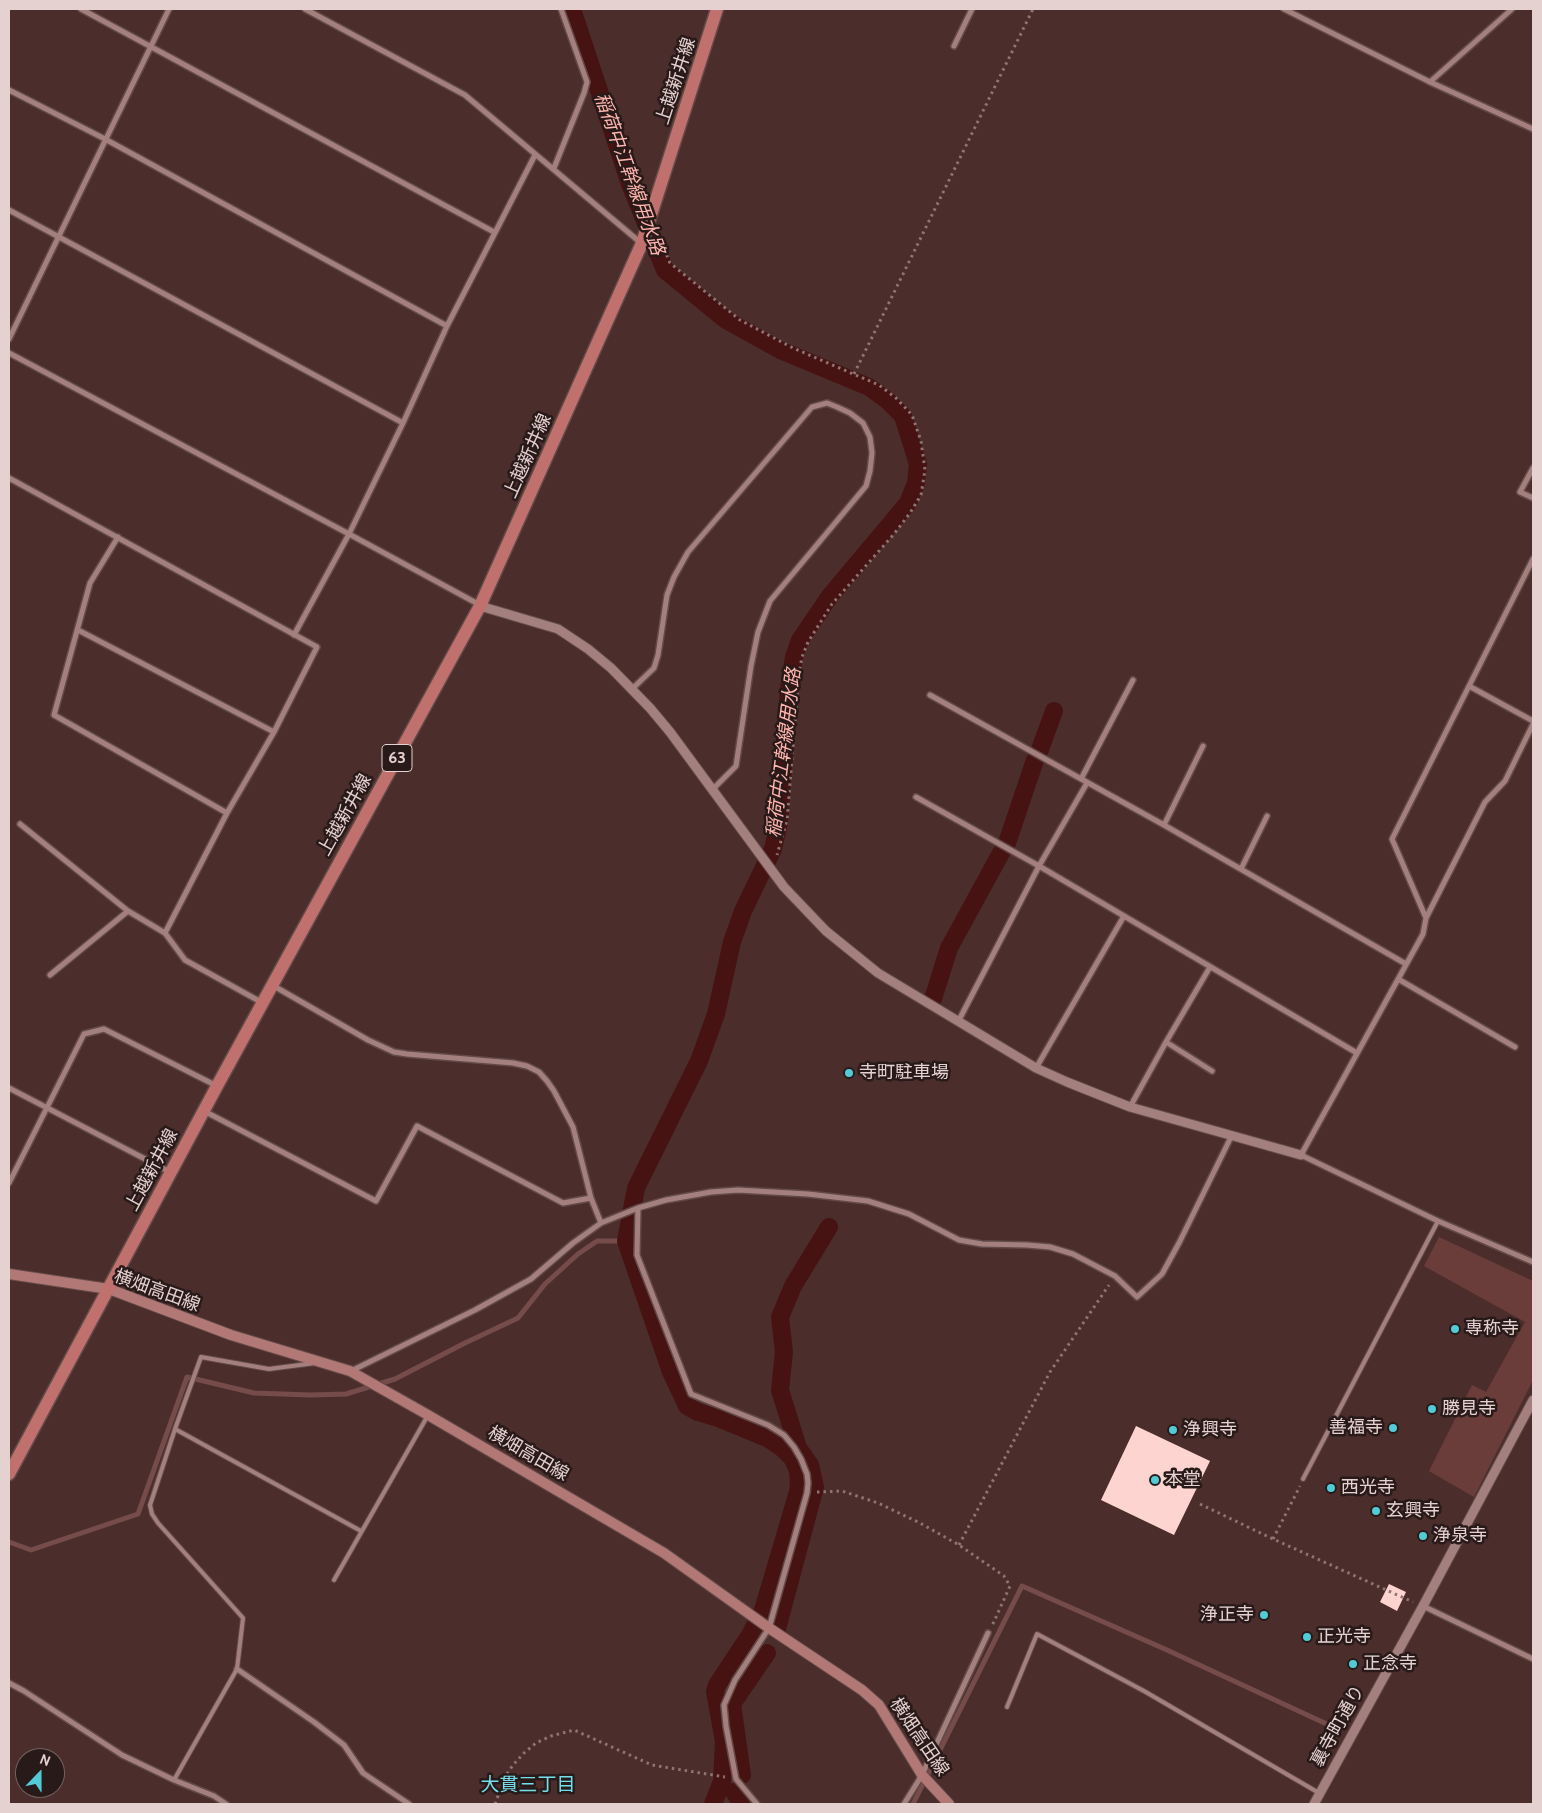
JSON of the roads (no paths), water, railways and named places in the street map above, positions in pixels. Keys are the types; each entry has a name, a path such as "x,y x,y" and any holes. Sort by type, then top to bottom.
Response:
{"main road":[{"name":"上越新井線","path":"9,1474 172,1172 170,1172 480,606 642,243 717,9"},
{"name":"横畑高田線","path":"9,1274 109,1289 231,1335 350,1372 428,1415 664,1553 769,1628 862,1690 879,1705 922,1775 949,1804"}],"street":[{"path":"81,9 494,232"},
{"path":"9,339 169,9"},
{"path":"306,9 317,11 465,95 642,243"},
{"path":"554,168 587,82 561,9"},
{"path":"954,46 970,9"},
{"path":"1284,9 1430,82 1533,129"},
{"path":"1430,82 1508,10"},
{"path":"9,90 105,139 447,326"},
{"path":"294,635 349,534 403,423 447,326 535,155"},
{"path":"9,210 403,423"},
{"path":"9,353 480,606 558,629 600,659 632,689 670,732 789,893 815,920 860,959 900,987 959,1020 1036,1068 1067,1082 1130,1107 1301,1155 1438,1221 1533,1262"},
{"path":"632,689 654,668 658,655 667,595 674,577 688,552 812,407 827,403 850,413 863,423 870,437 872,453 866,486 770,601 758,632 750,666 736,766 713,789"},
{"path":"1533,468 1520,492 1533,498"},
{"path":"9,478 318,647 274,732 227,813 165,934"},
{"path":"118,537 90,583 54,715 227,813"},
{"path":"1426,918 1392,839 1533,559"},
{"path":"78,630 274,732"},
{"path":"1081,779 1133,680"},
{"path":"1301,1155 1423,934 1426,918 1485,802 1505,781 1533,723 1469,686"},
{"path":"930,694 1164,825 1406,964"},
{"path":"1164,825 1204,746"},
{"path":"959,1020 1039,866 1087,783"},
{"path":"916,797 1039,866 1357,1053"},
{"path":"1240,869 1267,816"},
{"path":"20,824 128,911 165,934 185,960 262,1003"},
{"path":"50,975 128,911"},
{"path":"1036,1068 1124,916"},
{"path":"1130,1107 1210,967"},
{"path":"1398,980 1516,1047"},
{"path":"272,985 368,1040 394,1052 513,1063 527,1066 539,1072 550,1086 573,1127 591,1198 600,1223"},
{"path":"9,1183 84,1034 104,1029 217,1086"},
{"path":"1166,1042 1212,1071"},
{"path":"9,1088 170,1172"},
{"path":"204,1111 376,1201 417,1126 563,1203 591,1198"},
{"path":"350,1372 475,1310 530,1279 600,1223 638,1208 703,1193 738,1190 808,1194 868,1201 909,1214 959,1240 982,1244 1050,1247 1073,1254 1115,1276 1137,1297 1162,1274 1180,1243 1232,1135"},
{"path":"638,1208 637,1255 691,1394 768,1425 784,1435 794,1446 801,1459 808,1483 807,1493 769,1628 735,1680 724,1705 736,1779 757,1804"},
{"name":"裏寺町通り","path":"1314,1804 1533,1400"},
{"path":"1423,1606 1533,1659"},
{"path":"904,1804 922,1775 988,1633"},
{"path":"236,1669 314,1722 344,1745 363,1773 409,1804"},
{"path":"9,1683 122,1755 174,1780 214,1796 226,1804"}],"lane":[{"path":"1303,1479 1438,1221"},
{"path":"174,1780 236,1669 243,1618 152,1514 150,1505 175,1429 201,1357 269,1368 320,1363"},
{"path":"334,1580 428,1415"},
{"path":"175,1429 361,1531"},
{"path":"1007,1707 1037,1634 1144,1691 1320,1793"}],"waterway":[{"name":"稲荷中江幹線用水路","path":"572,9 630,184 665,270 726,320 780,350 869,387 887,400 903,416 918,464 916,483 908,503 830,596 800,640 794,657 789,689 779,823 773,849 743,911 732,942 716,1014 699,1061 636,1188 626,1241 671,1372 687,1406 769,1439 793,1459 798,1471 799,1488 763,1610 750,1635 715,1691 724,1742 722,1781 713,1804"},
{"path":"1039,752 1054,711"},
{"path":"1007,843 1035,760"},
{"path":"933,999 949,948 1001,853"},
{"path":"777,1629 815,1487 810,1465 798,1448 780,1390 784,1352 780,1317 793,1286 829,1227"},
{"path":"9,1542 31,1550 138,1514 187,1377 254,1393 310,1395 346,1394 395,1379 518,1318 545,1284 578,1254 597,1241 626,1241"},
{"path":"913,1804 1022,1586 1167,1650 1331,1726"},
{"path":"742,1775 732,1704 767,1653"},
{"path":"734,1792 743,1804"}],"place":[{"name":"寺町駐車場","path":"849,1073"},
{"name":"専称寺","path":"1455,1329"},
{"name":"勝見寺","path":"1432,1409"},
{"name":"善福寺","path":"1393,1428"},
{"name":"浄興寺","path":"1173,1430"},
{"name":"本堂","path":"1155,1480"},
{"name":"西光寺","path":"1331,1488"},
{"name":"玄興寺","path":"1376,1511"},
{"name":"浄泉寺","path":"1423,1536"},
{"name":"浄正寺","path":"1264,1615"},
{"name":"正光寺","path":"1307,1637"},
{"name":"正念寺","path":"1353,1664"}],"district":[{"name":"大貫三丁目","path":"528,1785"}]}
